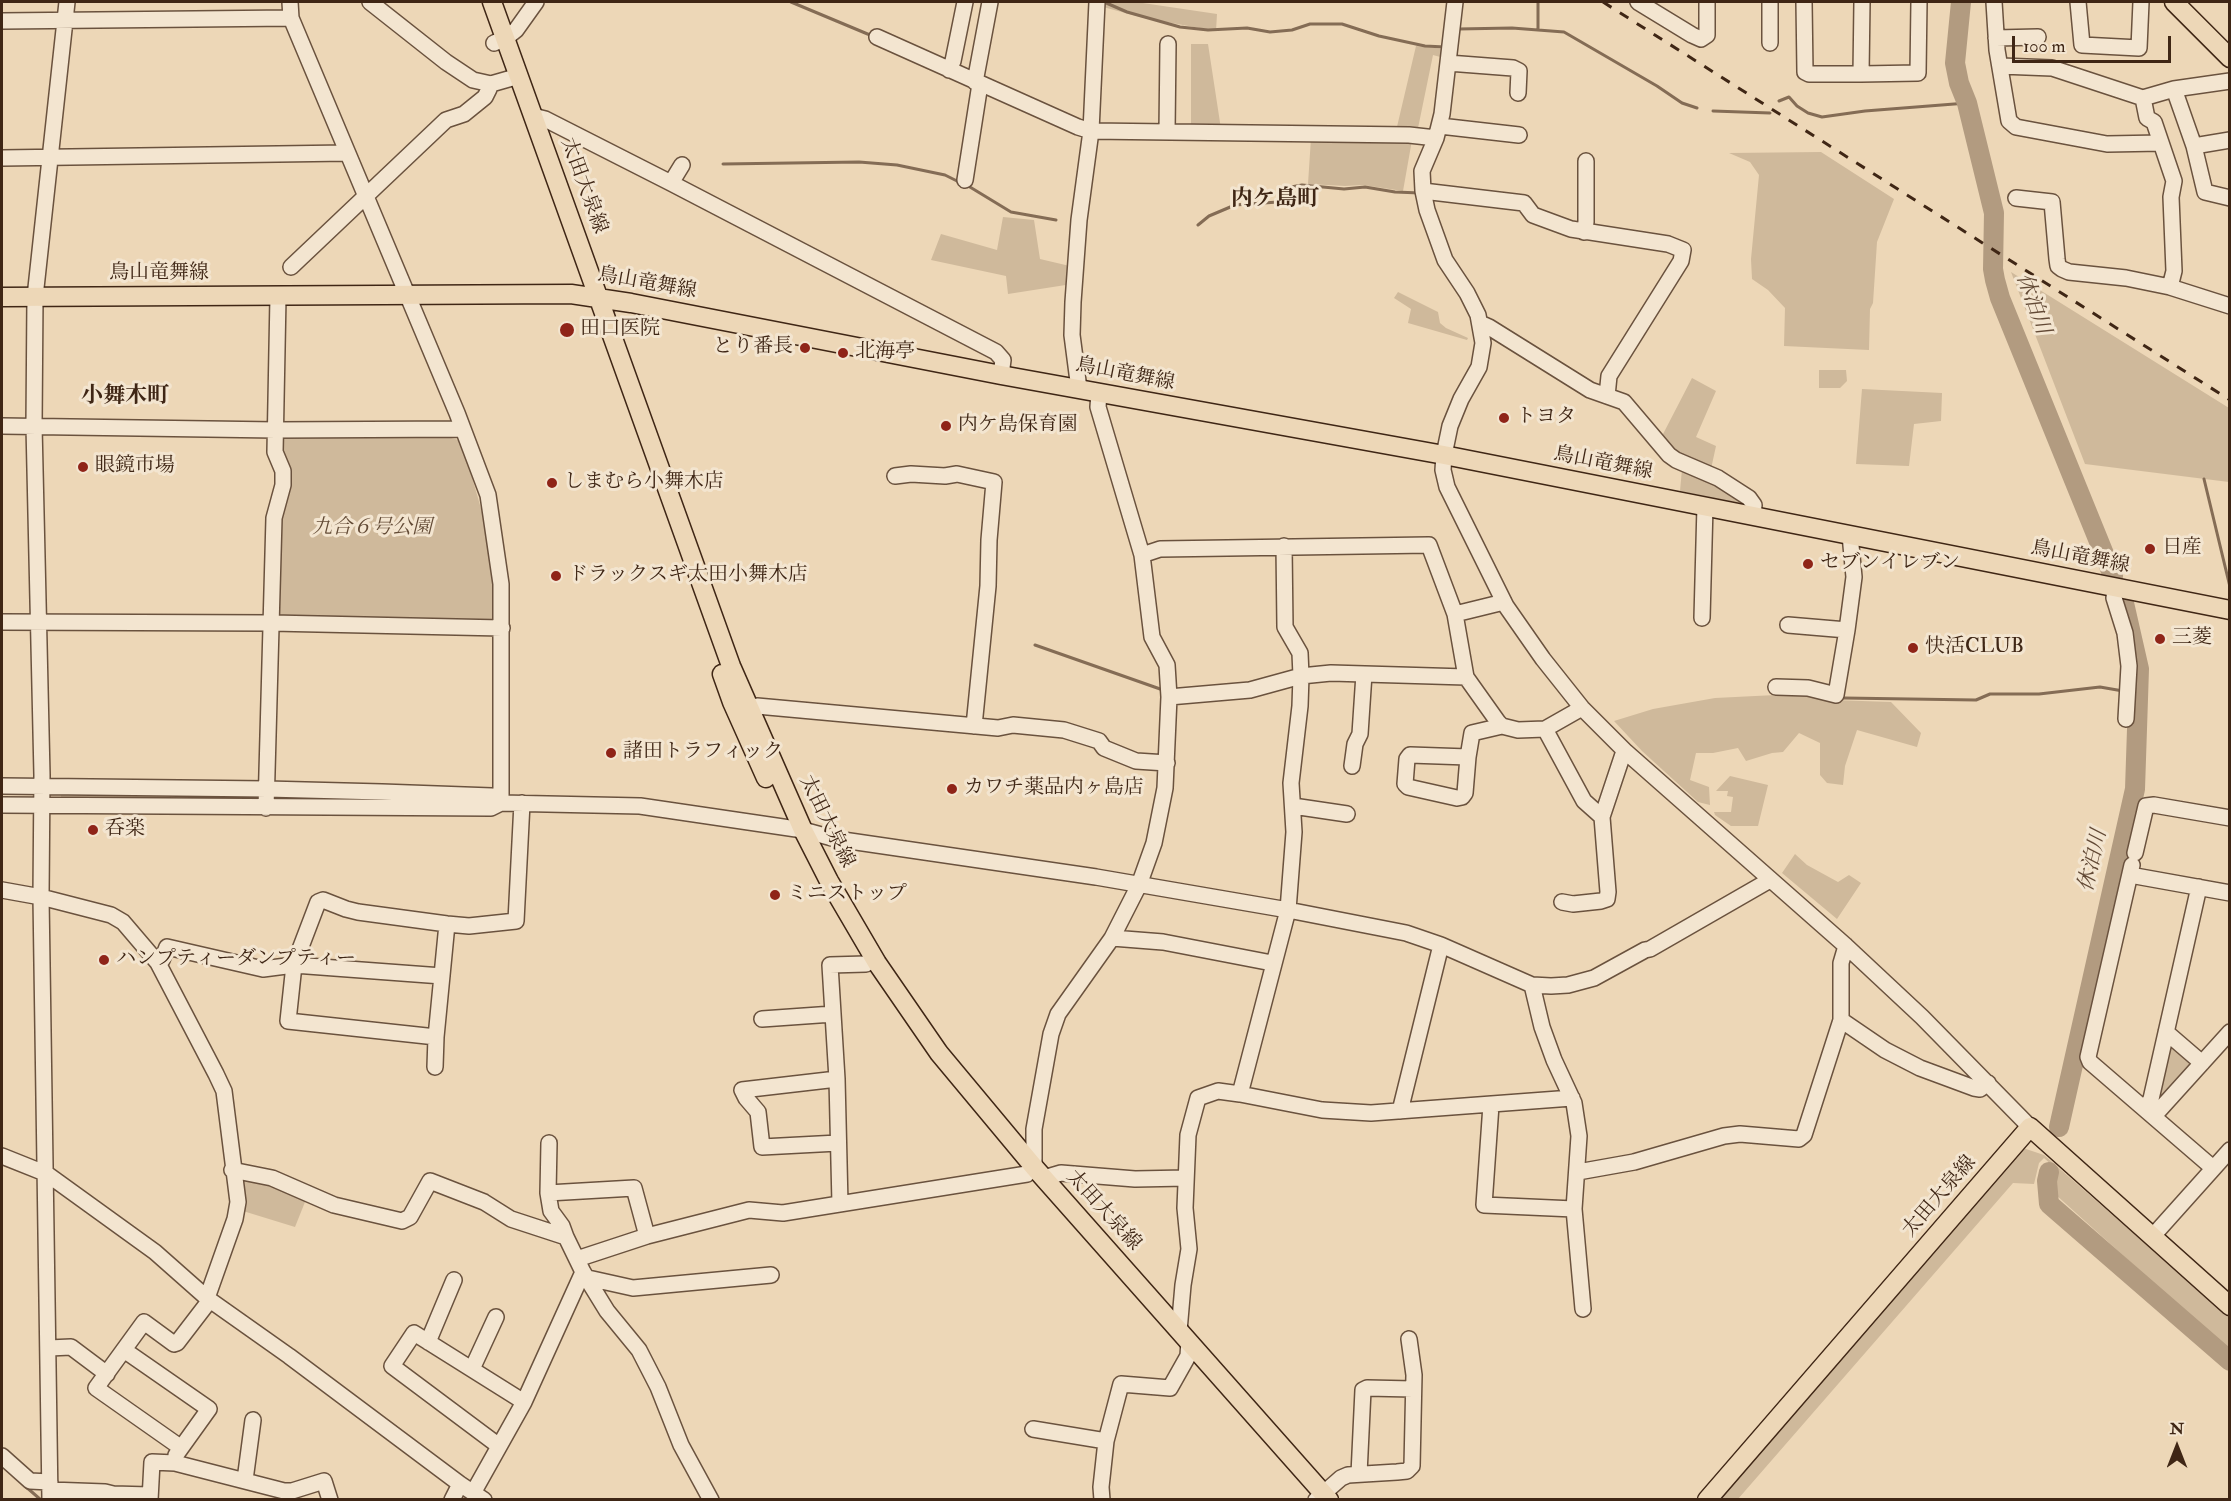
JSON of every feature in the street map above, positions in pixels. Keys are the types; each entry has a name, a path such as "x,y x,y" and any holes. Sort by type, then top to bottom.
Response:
{"main road":[{"name":"太田大泉線","path":"479,2 500,40"},
{"name":"太田大泉線","path":"492,2 500,40 513,78 743,710 796,829 866,964 928,1055 972,1112 1035,1173 1186,1343"},
{"path":"2174,2 2229,58"},
{"name":"太田大泉線","path":"513,78 533,116 592,297"},
{"name":"鳥山竜舞線","path":"2,297 571,294 1444,455 2229,610"},
{"name":"太田大泉線","path":"796,829 890,981 939,1053 1035,1173 1321,1498"},
{"name":"太田大泉線","path":"1707,1500 2031,1127"},
{"path":"2031,1127 2229,1306"}],"street":[{"path":"50,1491 50,1348 41,897 42,786 34,426 35,297 67,2"},
{"path":"290,2 291,18 489,495 501,584 501,803"},
{"path":"370,2 446,62 473,80 489,84 513,78"},
{"path":"500,40 516,30 536,2"},
{"path":"949,70 953,61 965,2"},
{"path":"965,180 990,2"},
{"path":"1079,388 1072,335 1073,302 1079,220 1091,131 1096,2"},
{"path":"1455,2 1438,132 1422,171 1423,191 1427,210 1445,260 1472,302 1480,323 1483,343 1481,361 1455,411 1444,455 1443,470 1447,487 1504,602 1543,659 1582,708 1624,751 1846,946 1922,1017 2031,1127"},
{"path":"1638,2 1701,39 1707,35 1707,2"},
{"path":"1770,2 1770,43"},
{"path":"1804,2 1805,72 1809,74 1918,73 1919,2"},
{"path":"1861,74 1862,2"},
{"path":"1994,2 1996,38 2009,121 2016,128 2107,144 2161,143"},
{"path":"2078,2 2082,45 2139,48 2141,2"},
{"path":"2,21 291,18"},
{"path":"877,37 1078,128 1091,131 1400,135 1438,132 1520,135"},
{"path":"1996,38 2038,37"},
{"path":"1167,132 1168,44"},
{"path":"1448,63 1513,68 1519,71 1518,93"},
{"path":"2001,66 2052,68 2143,98 2174,89 2229,81"},
{"path":"291,267 446,120 464,114 477,104 488,93 489,84"},
{"path":"2174,89 2194,146 2205,192 2229,198"},
{"path":"2143,98 2147,118 2154,122 2174,181 2171,197 2174,271 2170,287"},
{"path":"533,116 545,119 671,183 996,352 1003,360 1002,375"},
{"path":"2194,146 2229,140"},
{"path":"2,158 346,153"},
{"path":"1584,232 1586,161"},
{"path":"671,183 682,165"},
{"path":"1423,191 1524,203 1533,215 1560,226 1584,232 1668,244 1683,250 1684,254 1609,375 1607,396"},
{"path":"2016,198 2052,202 2056,259 2058,266 2062,269 2069,272 2126,278 2170,287 2229,306"},
{"path":"266,808 274,518 283,485 283,471 275,452 278,297"},
{"path":"1480,323 1590,390 1624,402 1669,455 1711,474 1749,498 1754,505 1753,516"},
{"path":"1035,1173 1034,1129 1058,1014 1112,938 1139,885 1154,843 1165,788 1169,697 1167,665 1152,637 1142,555 1098,407 1099,393"},
{"path":"2,426 276,430 463,429"},
{"path":"895,476 957,474 994,482 988,586 974,726"},
{"path":"1702,618 1705,506"},
{"path":"1776,687 1808,688 1836,695 1854,577 1850,535"},
{"path":"1142,555 1160,549 1429,545 1455,614 1466,678 1502,726"},
{"path":"1240,1094 1272,963 1288,910 1294,832 1291,783 1301,676 1300,653 1285,627 1284,546"},
{"path":"2115,588 2114,598 2125,633 2129,666 2126,719"},
{"path":"1455,614 1504,602"},
{"path":"2,622 272,622 502,628"},
{"path":"1788,625 1847,630"},
{"path":"1169,697 1250,690 1301,676 1331,673 1466,678"},
{"path":"1352,766 1355,744 1360,734 1364,674"},
{"path":"743,710 757,706 998,728 1013,724 1064,730 1099,741 1104,748 1136,761 1167,762"},
{"path":"1468,757 1410,755 1407,759 1405,784 1408,787 1457,798 1462,797 1465,793 1472,733 1502,726 1518,730 1545,729 1582,708"},
{"path":"1545,729 1584,801 1602,817"},
{"path":"1562,902 1573,904 1606,899 1608,892 1602,817 1624,751"},
{"path":"2,786 267,789 492,796 501,803"},
{"path":"2,806 491,808 501,803 522,803 640,806 796,829 836,839 1096,877 1406,933 1441,945 1532,985 1568,985 1594,978 1650,949 1770,880"},
{"path":"436,1037 288,1021 294,965 318,902 323,900 358,912 447,924 469,926 516,921 522,803"},
{"path":"2213,1168 2090,1062 2088,1057 2146,806 2154,805 2229,818"},
{"path":"1293,806 1347,814"},
{"path":"2132,864 2199,887 2229,893"},
{"path":"2150,1113 2151,1099 2199,887"},
{"path":"2,890 41,897 111,915 123,922 158,963 224,1091 232,1170 238,1202 235,1219 209,1299 177,1343 174,1344 144,1322 96,1388 180,1447"},
{"path":"435,1067 447,924"},
{"path":"1112,938 1163,942 1272,963"},
{"path":"1400,1111 1441,945"},
{"path":"1578,1172 1634,1162 1685,1146 1740,1134 1799,1140 1804,1135 1841,1020 1841,963 1846,946"},
{"path":"158,963 162,960 167,947 263,969 294,965 442,976"},
{"path":"840,1204 837,1079 830,965 866,964"},
{"path":"1532,985 1554,1060 1572,1098 1580,1136 1574,1209 1583,1309"},
{"path":"762,1020 833,1014"},
{"path":"1841,1020 1885,1050 1920,1068 1974,1088 1980,1089 1988,1083"},
{"path":"2166,1032 2202,1063"},
{"path":"2150,1113 2202,1063 2229,1032"},
{"path":"837,1079 742,1090 758,1112 762,1147 838,1143"},
{"path":"1102,1500 1101,1487 1106,1441 1121,1384 1170,1388 1186,1343 1183,1286 1189,1249 1185,1208 1188,1135 1198,1098 1218,1091 1322,1110 1371,1113 1572,1098"},
{"path":"1491,1105 1484,1205 1574,1209"},
{"path":"549,1143 548,1193 551,1211 562,1226 583,1270 607,1311 639,1350 658,1387 681,1445 711,1500"},
{"path":"2152,1237 2229,1150"},
{"path":"2,1156 47,1174 154,1252 209,1299 472,1492"},
{"path":"232,1170 272,1178 334,1205 402,1221 410,1217 430,1181 484,1202 511,1219 566,1237"},
{"path":"452,1500 472,1492 500,1446 524,1402 583,1270 646,1236 749,1210 783,1213 1035,1173 1135,1179 1186,1178"},
{"path":"548,1193 634,1188 646,1236"},
{"path":"583,1270 633,1288 771,1275"},
{"path":"428,1342 454,1280"},
{"path":"472,1369 496,1317"},
{"path":"500,1446 392,1366 414,1333 524,1402"},
{"path":"1321,1498 1341,1478 1359,1474 1407,1471 1412,1466 1413,1389 1409,1339"},
{"path":"50,1348 71,1347 107,1374"},
{"path":"124,1350 209,1409 183,1447 180,1447 174,1459 175,1463"},
{"path":"1359,1474 1364,1390 1367,1388 1413,1389"},
{"path":"245,1480 253,1420"},
{"path":"1033,1430 1106,1441"},
{"path":"2,1456 30,1481 50,1491 105,1491 113,1497 150,1497 152,1462 175,1463 287,1491 324,1481 330,1500"}],"green space":[{"path":"1103,2 1136,2 1217,14 1216,31 1144,18 1103,7"},
{"path":"1191,44 1208,44 1221,129 1191,129"},
{"path":"1416,46 1445,49 1444,58 1433,55 1417,133 1396,131"},
{"path":"1311,138 1412,140 1403,191 1363,185 1308,184"},
{"path":"1821,152 1894,199 1877,242 1873,303 1870,309 1869,350 1784,346 1785,308 1768,290 1752,279 1751,259 1759,175 1750,162 1729,153"},
{"path":"1003,217 1034,220 1040,259 1074,267 1072,284 1008,294 1006,276 931,260 941,234 997,250"},
{"path":"2011,272 2229,408 2229,482 2085,464"},
{"path":"1398,292 1438,312 1440,323 1468,338 1467,340 1408,323 1411,309 1394,298"},
{"path":"1819,370 1846,370 1847,381 1840,388 1819,388"},
{"path":"1692,378 1716,391 1696,437 1716,446 1711,469 1677,455 1662,436"},
{"path":"1862,389 1942,393 1941,421 1914,424 1909,466 1856,464"},
{"name":"九合６号公園","path":"282,437 451,438 459,440 463,446 490,540 496,617 490,623 278,619"},
{"path":"1682,469 1719,483 1748,505 1680,491"},
{"path":"1796,694 1833,700 1891,702 1921,733 1917,747 1857,730 1845,766 1843,785 1827,783 1820,775 1820,743 1799,733 1783,752 1746,761 1738,748 1713,753 1696,753 1690,780 1709,787 1710,805 1698,802 1642,751 1614,721 1653,709 1715,698"},
{"path":"1730,776 1768,785 1758,826 1731,826 1715,815 1714,812 1731,812 1733,797 1727,796 1728,791 1716,791"},
{"path":"61,793 250,793 239,804 61,798"},
{"path":"1795,854 1807,865 1838,882 1849,875 1861,883 1837,919 1782,873"},
{"path":"2171,1042 2193,1065 2157,1106 2167,1046"},
{"path":"2023,1148 2044,1155 2229,1317 2229,1351 2055,1194 2054,1167 2044,1158 2039,1163 2034,1184 2013,1183 1738,1499 1717,1500"},
{"path":"243,1174 307,1197 295,1227 243,1211"}],"waterway":[{"path":"791,2 870,35"},
{"path":"1104,2 1127,12 1180,27 1208,30 1247,28 1270,32 1292,30 1310,24 1342,24 1379,36 1425,46 1445,47"},
{"path":"1538,2 1538,29"},
{"name":"休泊川","path":"1961,2 1955,63 1994,213 1993,269 1995,280 2000,298 2113,576"},
{"path":"1458,29 1512,28 1564,32 1682,103 1697,108"},
{"path":"1779,101 1789,97 1808,113 1822,117 1865,111 1967,103"},
{"path":"1713,111 1770,113"},
{"path":"723,164 859,162 897,165 945,175 959,182"},
{"path":"965,184 1011,212 1056,220"},
{"path":"1198,225 1209,216 1235,205 1278,202 1291,187 1302,185 1344,189 1365,187 1420,193"},
{"path":"2204,479 2230,587"},
{"name":"休泊川","path":"2059,1127 2135,789 2139,669 2124,603"},
{"path":"1035,645 1163,690"},
{"path":"1844,698 1976,700 1990,694 2039,694 2100,687 2123,691"},
{"name":"休泊川","path":"2049,1172 2047,1181 2049,1204 2230,1361"},
{"path":"25,1486 41,1500"}],"railway":[{"path":"1603,2 2230,400"}],"place":[{"name":"田口医院","path":"567,330"},
{"name":"とり番長","path":"805,348"},
{"name":"北海亭","path":"843,353"},
{"name":"トヨタ","path":"1504,418"},
{"name":"内ケ島保育園","path":"946,426"},
{"name":"眼鏡市場","path":"83,467"},
{"name":"しまむら小舞木店","path":"552,483"},
{"name":"日産","path":"2150,549"},
{"name":"セブンイレブン","path":"1808,564"},
{"name":"ドラックスギ太田小舞木店","path":"556,576"},
{"name":"三菱","path":"2160,639"},
{"name":"快活CLUB","path":"1913,648"},
{"name":"諸田トラフィック","path":"611,753"},
{"name":"カワチ薬品内ヶ島店","path":"952,789"},
{"name":"呑楽","path":"93,830"},
{"name":"ミニストップ","path":"775,895"},
{"name":"ハンプティーダンプティー","path":"104,960"}],"district":[{"name":"内ケ島町","path":"1275,200"},
{"name":"小舞木町","path":"125,397"}]}
